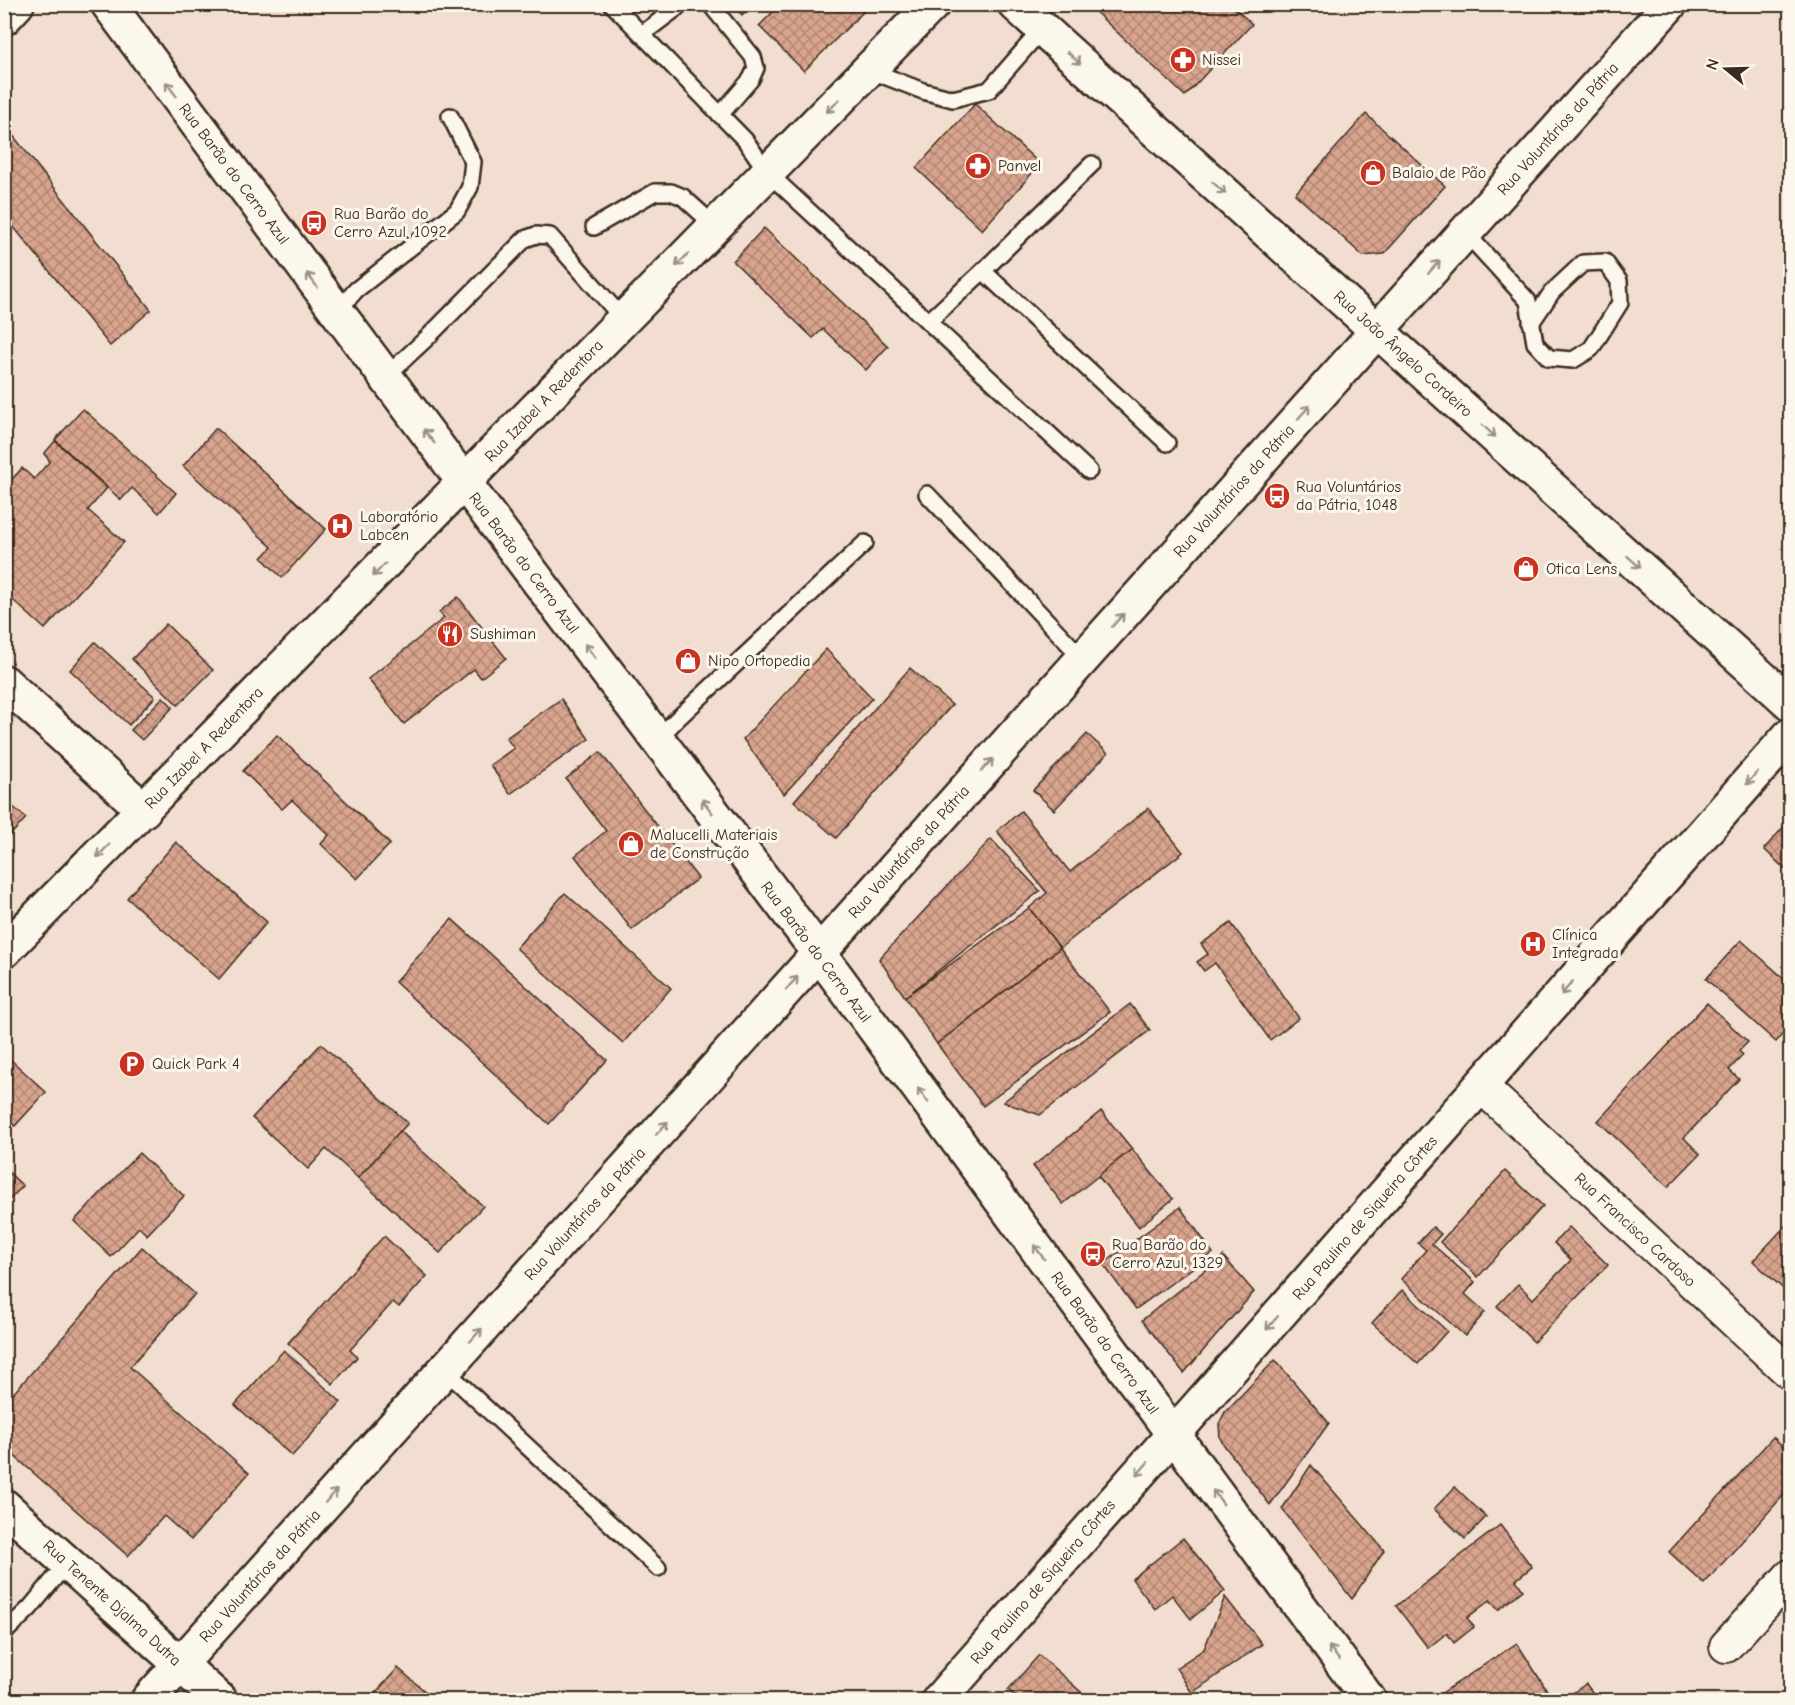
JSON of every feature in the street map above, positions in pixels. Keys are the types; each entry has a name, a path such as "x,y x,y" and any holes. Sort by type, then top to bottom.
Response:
{"main road":[{"path":"4,18 17,4"},
{"name":"Rua Barão do Cerro Azul","path":"108,4 464,483 819,953 1369,1701"},
{"name":"Rua Izabel A Redentora","path":"4,951 933,4"},
{"name":"Rua João Ângelo Cordeiro","path":"1015,4 1791,703"},
{"name":"Rua Voluntários da Pátria","path":"148,1701 1670,4"},
{"path":"4,682 144,810"},
{"name":"Rua Paulino de Siqueira Côrtes","path":"939,1701 1791,735"},
{"name":"Rua Tenente Djalma Dutra","path":"4,1506 220,1701"}],"street":[{"name":"Rua Francisco Cardoso","path":"1481,1086 1791,1373"},
{"path":"1726,1646 1791,1576"}],"lane":[{"path":"612,4 745,140 768,173 1089,471"},
{"path":"642,34 682,4"},
{"path":"710,4 753,57 756,68 751,79 720,115"},
{"path":"869,70 923,91 952,99 989,90 1042,29"},
{"path":"337,312 356,290 457,211 470,187 473,162 450,116"},
{"path":"928,322 984,272 1092,164"},
{"path":"594,226 655,192 671,192 683,197 715,226"},
{"path":"1465,232 1528,301 1531,323 1535,343 1550,358 1573,360 1591,349 1620,303 1619,281 1605,262 1583,263 1552,292 1531,323"},
{"path":"385,377 525,239 536,235 550,236 624,320"},
{"path":"984,272 1167,443"},
{"path":"927,494 1083,659"},
{"path":"657,740 865,543"},
{"path":"445,1370 658,1568"},
{"path":"4,1634 30,1608 67,1563"}],"building":[{"path":"732,4 753,4 742,15"},
{"path":"781,4 871,4 804,71 759,26"},
{"name":"Nissei","path":"1087,4 1230,4 1252,24 1185,96"},
{"name":"Panvel","path":"975,104 1040,164 982,230 916,168"},
{"name":"Balaio de Pão","path":"1366,114 1445,186 1384,254 1363,256 1295,194"},
{"path":"4,124 151,310 110,346 4,215"},
{"path":"764,228 888,346 866,370 823,329 813,338 733,261"},
{"path":"83,409 176,493 159,513 132,488 121,500 55,440"},
{"path":"216,428 326,529 282,578 262,558 272,547 183,466"},
{"path":"55,441 107,488 88,510 124,542 45,629 4,592 4,488 22,468 34,479 50,461 44,454"},
{"path":"458,597 506,658 481,678 474,669 404,724 368,679 444,618 439,612"},
{"path":"166,624 213,670 178,705 132,659"},
{"path":"95,642 155,697 129,725 70,670"},
{"path":"826,649 872,698 784,794 743,739"},
{"path":"910,668 952,705 836,838 794,801"},
{"path":"163,697 173,707 142,740 131,730"},
{"path":"561,699 589,739 510,794 490,765 514,748 506,738"},
{"path":"1087,734 1108,753 1054,810 1033,790"},
{"path":"277,735 390,844 357,879 321,844 329,835 292,800 282,809 243,771"},
{"name":"Malucelli Materiais de Construção","path":"600,752 698,878 632,930 575,856 606,831 566,779"},
{"path":"4,799 26,818 4,842"},
{"path":"1148,808 1183,852 1060,948 1029,908 1047,893 997,831 1021,811 1070,872"},
{"path":"1790,820 1790,874 1764,849"},
{"path":"991,839 1040,891 905,997 879,959"},
{"path":"176,842 267,922 219,979 127,898"},
{"path":"565,893 671,988 623,1043 516,948"},
{"path":"1029,908 1060,948 937,1044 905,997"},
{"path":"452,919 607,1060 549,1124 395,982"},
{"path":"1231,923 1299,1018 1270,1040 1215,963 1204,971 1197,962 1208,954 1201,944"},
{"path":"1741,940 1790,984 1790,1025 1776,1042 1706,979"},
{"path":"1060,948 1110,1012 983,1106 937,1044"},
{"path":"1707,1003 1748,1042 1739,1051 1743,1055 1729,1070 1739,1079 1684,1138 1700,1154 1668,1187 1598,1121"},
{"path":"1130,1004 1150,1030 1040,1115 1003,1102"},
{"path":"321,1044 408,1123 358,1178 326,1149 308,1169 252,1118"},
{"path":"11,1060 46,1092 15,1126 4,1117 4,1066"},
{"path":"1101,1111 1132,1149 1063,1204 1033,1166"},
{"path":"400,1131 483,1206 440,1253 358,1178"},
{"path":"1132,1149 1173,1199 1139,1227 1098,1176"},
{"path":"139,1153 184,1196 147,1235 139,1227 111,1257 74,1221"},
{"path":"4,1168 23,1186 4,1205"},
{"path":"1505,1171 1543,1206 1478,1277 1440,1242"},
{"path":"1180,1207 1213,1253 1136,1309 1103,1264"},
{"path":"1790,1221 1790,1295 1753,1261"},
{"path":"1433,1227 1441,1234 1432,1244 1475,1282 1465,1294 1485,1312 1465,1336 1401,1279 1426,1250 1418,1243"},
{"path":"1569,1227 1608,1265 1534,1342 1497,1306 1518,1284 1533,1299 1571,1260 1554,1243"},
{"path":"384,1236 427,1276 399,1307 393,1302 350,1350 357,1357 333,1384 288,1343"},
{"path":"142,1247 195,1294 130,1367 249,1473 191,1540 164,1516 128,1556 4,1447 4,1404"},
{"path":"1223,1256 1254,1292 1184,1373 1142,1320"},
{"path":"1402,1290 1447,1331 1418,1364 1372,1323"},
{"path":"284,1350 341,1402 292,1456 235,1405"},
{"path":"1275,1360 1329,1423 1270,1505 1224,1445 1220,1438 1219,1424 1225,1412"},
{"path":"1773,1437 1790,1453 1790,1488 1704,1584 1669,1552"},
{"path":"1311,1465 1384,1550 1352,1599 1282,1509"},
{"path":"1455,1487 1486,1517 1465,1539 1434,1509"},
{"path":"1500,1525 1532,1567 1516,1580 1523,1590 1498,1610 1490,1600 1467,1618 1474,1627 1454,1643 1447,1633 1428,1648 1396,1606"},
{"path":"1183,1538 1225,1591 1191,1619 1172,1595 1155,1609 1132,1579"},
{"path":"1225,1597 1262,1644 1192,1693 1176,1668 1204,1649"},
{"path":"1517,1643 1548,1692 1535,1700 1442,1700 1439,1695"},
{"path":"1039,1655 1088,1698 1086,1700 1020,1700 1008,1690"},
{"path":"398,1668 435,1700 369,1700"},
{"path":"1586,1684 1598,1700 1562,1700"}],"place":[{"name":"Nissei","path":"1183,60"},
{"name":"Panvel","path":"978,166"},
{"name":"Balaio de Pão","path":"1373,173"},
{"name":"Rua Barão do Cerro Azul, 1092","path":"314,223"},
{"name":"Rua Voluntários da Pátria, 1048","path":"1277,496"},
{"name":"Laboratório Labcen","path":"340,526"},
{"name":"Otica Lens","path":"1526,569"},
{"name":"Sushiman","path":"450,634"},
{"name":"Nipo Ortopedia","path":"688,661"},
{"name":"Malucelli Materiais de Construção","path":"631,844"},
{"name":"Clínica Integrada","path":"1533,944"},
{"name":"Quick Park 4","path":"132,1064"},
{"name":"Rua Barão do Cerro Azul, 1329","path":"1093,1254"}]}
